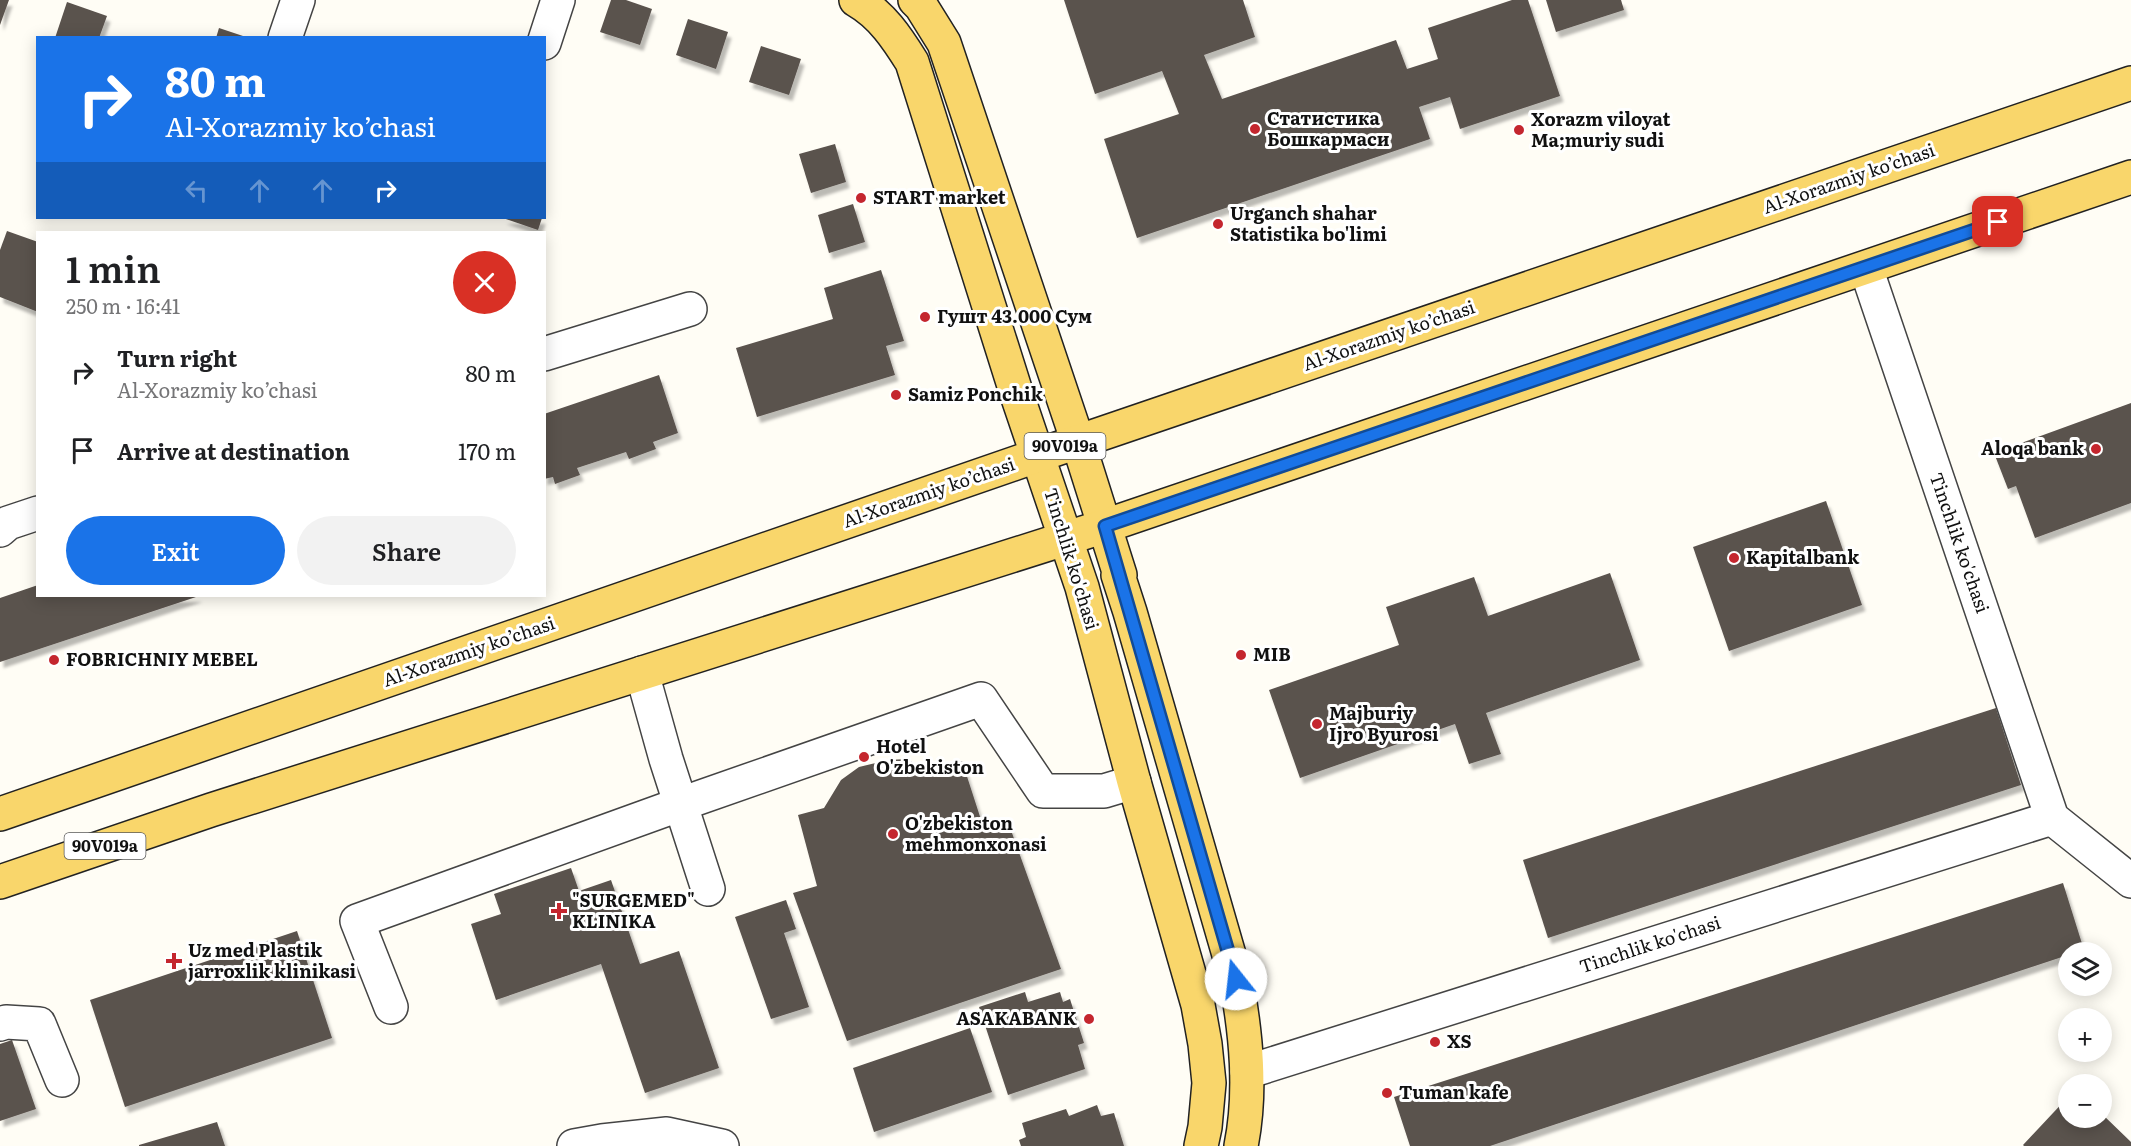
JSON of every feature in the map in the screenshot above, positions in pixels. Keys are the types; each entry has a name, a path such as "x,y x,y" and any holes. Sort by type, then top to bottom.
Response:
{"main road":[{"name":"Tinchlik ko'chasi","path":"856,0 869,7 894,33 912,62 1013,382 1082,586 1134,782 1198,1005 1209,1083 1201,1146"},
{"path":"915,0 944,43 1078,442 1105,526 1236,979 1244,1026 1247,1072 1241,1146"},
{"name":"Al-Xorazmiy ko’chasi","path":"0,814 1039,455 2131,83"},
{"name":"90V019a","path":"0,882 211,810 1105,526 2131,177"}],"street":[{"path":"286,36 298,0"},
{"path":"546,37 558,0"},
{"name":"Tinchlik ko'chasi","path":"1247,1072 2052,818 1866,268"},
{"path":"546,353 690,309"},
{"path":"0,530 8,523 36,514"},
{"path":"642,673 666,759 708,889"},
{"path":"391,1007 357,921 981,699 1043,791 1104,791 1134,782"},
{"path":"2052,818 2131,881"},
{"path":"0,1024 6,1022 39,1024 62,1080"},
{"path":"573,1146 668,1134 722,1146"}],"building":[{"path":"0,0 9,0 0,25"},
{"path":"611,0 626,0 652,9 640,45 600,32"},
{"path":"1064,0 1243,0 1255,37 1204,55 1222,99 1396,40 1407,69 1438,59 1428,28 1512,0 1528,0 1560,96 1460,129 1450,97 1419,107 1430,139 1137,238 1104,139 1179,114 1162,71 1095,94"},
{"path":"1546,0 1621,0 1624,10 1556,32"},
{"path":"67,2 107,16 100,36 56,36"},
{"path":"688,19 728,32 716,69 676,55"},
{"path":"219,28 243,36 217,36"},
{"path":"761,46 801,59 789,95 749,82"},
{"path":"835,144 846,182 811,193 799,154"},
{"path":"853,204 865,242 829,253 818,215"},
{"path":"506,219 542,219 538,230"},
{"path":"7,231 36,241 36,311 0,297 0,250"},
{"path":"881,270 904,341 886,346 895,375 757,417 736,348 833,319 824,288"},
{"path":"659,375 678,433 653,442 656,449 629,459 626,452 577,468 580,475 555,484 553,477 546,479 546,413"},
{"path":"2131,403 2131,503 2035,538 2016,486 2008,489 1994,453"},
{"path":"1826,501 1862,605 1729,651 1693,547"},
{"path":"1610,573 1640,660 1486,713 1501,754 1469,764 1455,724 1300,778 1269,690 1399,645 1386,607 1474,577 1488,616"},
{"path":"36,586 36,597 196,597 0,662 0,598"},
{"path":"1996,708 2021,785 1548,938 1523,860"},
{"path":"907,759 930,772 962,761 984,829 1008,822 1061,969 847,1041 793,893 817,886 798,815 824,808 841,780 859,767 888,760"},
{"path":"571,868 579,891 611,880 640,964 679,951 719,1068 645,1093 601,964 496,1000 471,924 501,914 494,894"},
{"path":"2063,883 2081,942 2058,942 2058,958 1490,1146 1410,1146 1394,1097"},
{"path":"786,900 796,929 784,933 809,1007 771,1019 735,917"},
{"path":"297,931 332,1038 125,1107 90,1000"},
{"path":"1025,992 1028,1002 1060,992 1063,1002 1070,999 1084,1043 1078,1045 1085,1069 1008,1095 979,1007"},
{"path":"970,1028 992,1092 874,1132 853,1068"},
{"path":"12,1040 36,1109 0,1121 0,1044"},
{"path":"1097,1105 1101,1116 1114,1113 1124,1146 1021,1146 1019,1140 1026,1137 1022,1123 1066,1109 1069,1116"},
{"path":"2058,1108 2058,1128 2112,1128 2112,1124 2131,1142 2131,1146 2023,1145"},
{"path":"217,1122 225,1146 139,1146 139,1145"}],"place":[{"name":"Статистика Бошкармаси","path":"1255,129"},
{"name":"Xorazm viloyat Ma;muriy sudi","path":"1519,130"},
{"name":"START market","path":"861,198"},
{"name":"Urganch shahar Statistika bo'limi","path":"1218,224"},
{"name":"Гушт 43.000 Сум","path":"925,317"},
{"name":"Samiz Ponchik","path":"896,395"},
{"name":"Aloqa bank","path":"2096,449"},
{"name":"Kapitalbank","path":"1734,558"},
{"name":"MIB","path":"1241,655"},
{"name":"FOBRICHNIY MEBEL","path":"54,660"},
{"name":"Majburiy Ijro Byurosi","path":"1317,724"},
{"name":"Hotel O'zbekiston","path":"864,757"},
{"name":"O'zbekiston mehmonxonasi","path":"893,834"},
{"name":"\"SURGEMED\" KLINIKA","path":"559,911"},
{"name":"Uz med Plastik jarroxlik klinikasi","path":"174,961"},
{"name":"ASAKABANK","path":"1089,1019"},
{"name":"XS","path":"1435,1042"},
{"name":"Tuman kafe","path":"1387,1093"}],"route":[{"path":"1236,979 1105,526 1998,222"}]}
